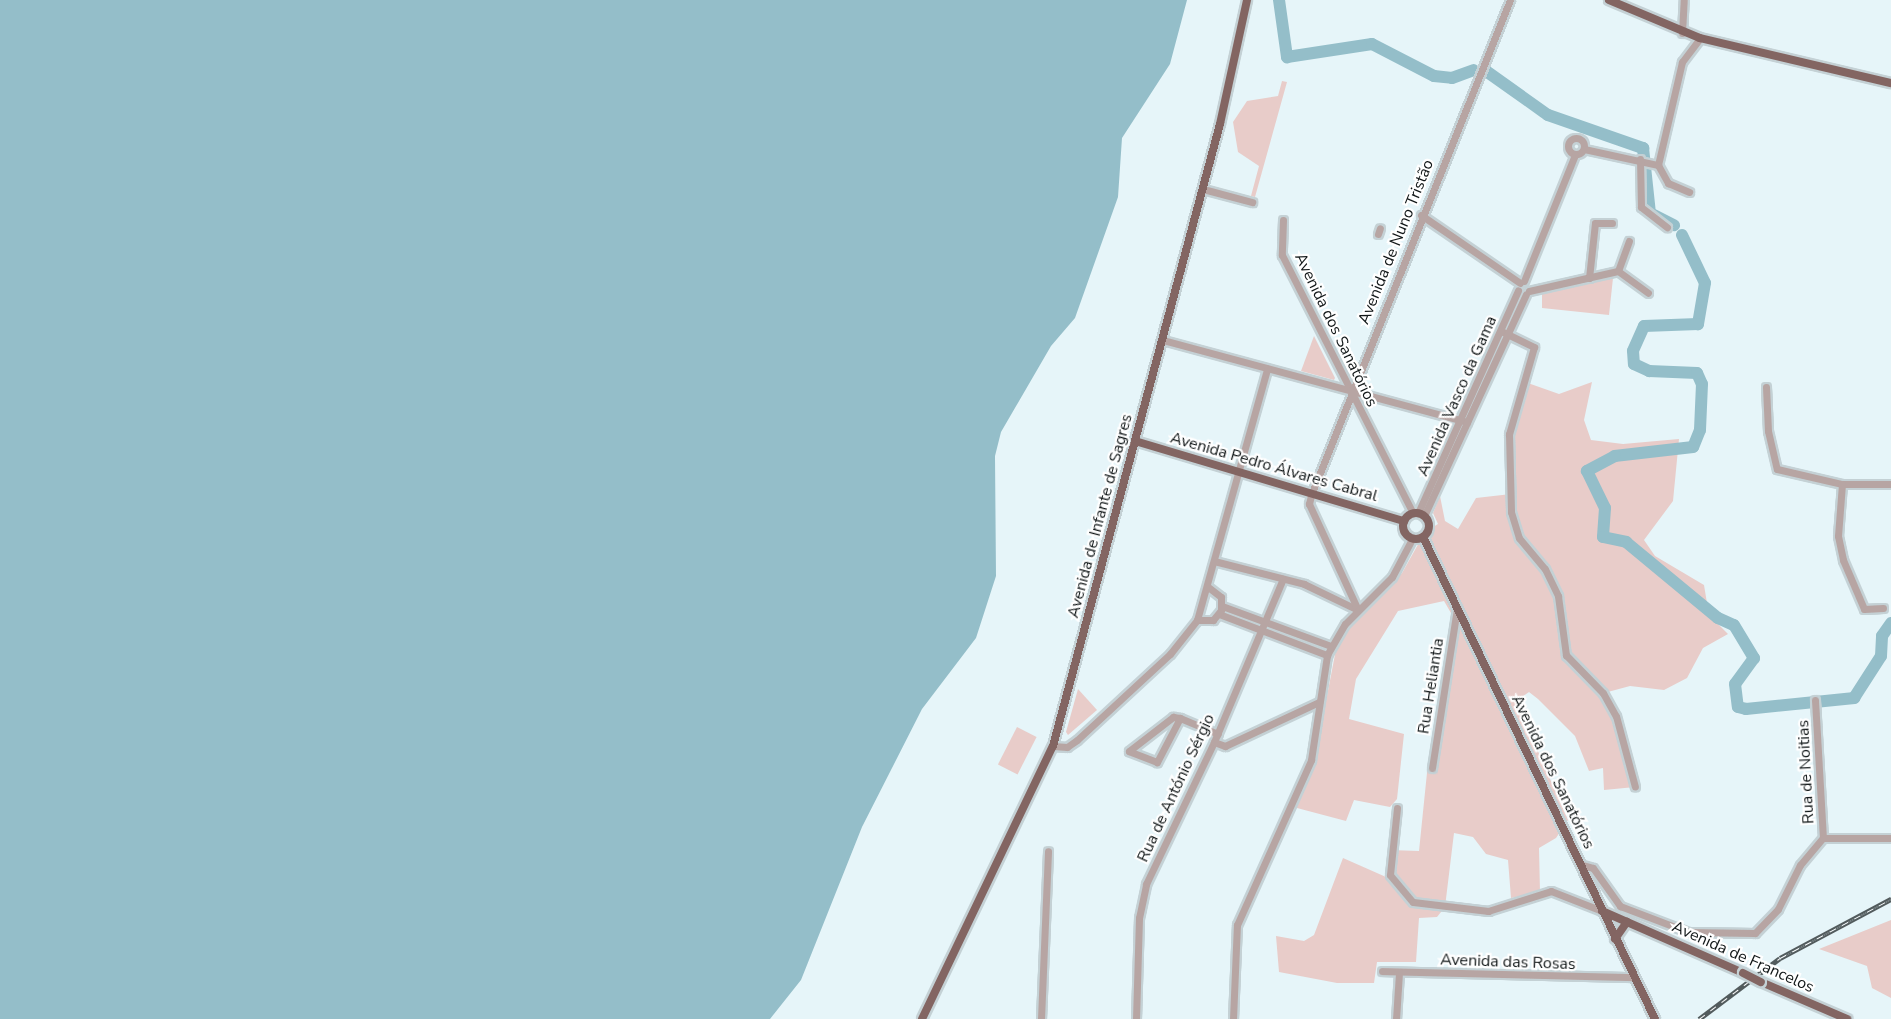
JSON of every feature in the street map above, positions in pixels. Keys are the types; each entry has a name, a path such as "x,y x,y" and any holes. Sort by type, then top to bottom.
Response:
{"main road":[{"name":"Avenida de Infante de Sagres","path":"922,1019 1053,746 1135,441 1207,190 1247,0"},
{"path":"1609,0 1682,33 1891,83"},
{"name":"Avenida Pedro Álvares Cabral","path":"1135,441 1239,474 1404,521"},
{"path":"1418,514 1404,521 1405,534 1412,539 1423,537"},
{"name":"Avenida dos Sanatórios","path":"1418,514 1429,527 1423,537 1655,1019"},
{"name":"Avenida de Francelos","path":"1602,911 1847,1019"},
{"path":"1615,939 1627,922"}],"street":[{"name":"Avenida de Nuno Tristão","path":"1311,495 1421,215 1510,0"},
{"path":"1682,33 1684,0"},
{"path":"1655,165 1682,62 1700,38"},
{"name":"Avenida Vasco da Gama","path":"1418,514 1464,421 1504,332 1575,155 1568,148 1573,139 1583,141 1584,149"},
{"path":"1575,155 1584,149 1642,160 1655,165 1668,183 1689,192"},
{"path":"1642,160 1641,207 1667,227"},
{"path":"1207,190 1252,202"},
{"path":"1421,215 1528,292"},
{"name":"Avenida dos Sanatórios","path":"1283,220 1282,255 1351,391 1418,514"},
{"path":"1589,278 1595,223 1612,223"},
{"path":"1618,271 1629,241"},
{"path":"1528,292 1618,271"},
{"path":"1618,271 1648,294"},
{"path":"1521,285 1528,292"},
{"name":"Avenida Vasco da Gama","path":"1504,332 1528,292"},
{"path":"1504,332 1534,347 1509,435 1510,512 1519,538 1545,569 1558,597 1566,656 1604,693 1616,716 1635,787"},
{"path":"1163,340 1464,421"},
{"path":"1053,746 1067,747 1077,740 1170,654 1197,620 1267,369"},
{"path":"1767,387 1767,431 1777,469 1842,484 1891,484"},
{"path":"1842,484 1838,536 1843,560 1864,609 1883,608"},
{"path":"1311,495 1309,504 1358,610"},
{"path":"1233,1019 1237,925 1311,760 1318,702 1331,646 1358,610 1392,577 1412,539"},
{"path":"1214,561 1283,579 1358,610"},
{"name":"Rua de António Sérgio","path":"1136,1019 1139,918 1146,884 1218,734 1283,579"},
{"path":"1197,620 1209,621 1219,614 1222,606 1219,593 1208,587"},
{"path":"1222,606 1331,646"},
{"name":"Rua Heliantia","path":"1432,768 1457,608"},
{"path":"1219,614 1328,655"},
{"path":"1214,742 1225,746 1318,702"},
{"name":"Rua de Noitias","path":"1815,702 1823,838"},
{"path":"1180,718 1157,762 1129,751 1163,720 1180,718 1218,734"},
{"path":"1397,808 1390,875 1413,902 1488,911 1551,891 1602,911"},
{"path":"1582,865 1593,868 1620,906 1688,932 1755,933 1778,909 1800,866 1823,838 1891,838"},
{"path":"1041,1019 1048,850"},
{"name":"Avenida das Rosas","path":"1382,971 1633,977"},
{"path":"1395,1019 1399,972"}],"shaded area":[{"path":"1282,81 1287,82 1255,197 1251,196 1259,166 1238,152 1233,122 1247,101 1278,96"},
{"path":"1613,278 1609,315 1542,308 1542,294"},
{"path":"1314,336 1335,378 1334,380 1301,371"},
{"path":"1525,382 1559,394 1592,382 1584,420 1591,440 1623,444 1679,439 1673,501 1644,540 1655,556 1704,585 1709,615 1728,634 1703,648 1687,678 1664,690 1630,686 1604,693 1635,787 1604,790 1603,768 1589,771 1575,736 1529,692 1516,701 1568,820 1556,838 1539,848 1540,892 1511,898 1508,860 1486,854 1473,837 1454,833 1445,907 1437,917 1419,918 1416,962 1377,962 1374,983 1337,983 1279,972 1276,936 1304,941 1314,935 1343,858 1386,877 1390,850 1419,851 1428,763 1455,620 1444,601 1398,611 1356,679 1349,719 1404,734 1397,799 1390,807 1354,800 1346,821 1297,808 1297,801 1315,758 1338,639 1402,573 1425,532 1438,524 1433,513 1440,496 1445,521 1458,529 1476,498 1511,494 1513,427"},
{"path":"1078,689 1097,710 1068,735 1066,732"},
{"path":"1017,727 1037,737 1018,774 998,764"},
{"path":"1891,920 1891,998 1872,988 1867,966 1819,949"}],"water":[{"path":"0,0 1187,0 1170,64 1122,138 1118,197 1075,318 1051,346 1001,432 995,456 996,576 976,638 922,709 862,827 801,980 770,1019 0,1019"}],"waterway":[{"path":"1279,0 1287,57 1372,44 1434,76 1452,78 1474,70"},
{"path":"1486,71 1548,115 1643,148 1650,213 1674,225"},
{"path":"1682,235 1705,283 1698,324 1644,326 1633,351 1634,364 1649,371 1697,373 1702,384 1700,430 1693,447 1615,456 1587,471 1605,508 1603,537 1626,542 1718,618 1734,625 1754,658 1735,684 1738,707 1746,709 1854,698 1881,656 1882,636 1891,623"}],"railway":[{"path":"1699,1019 1780,958 1891,899"}]}
